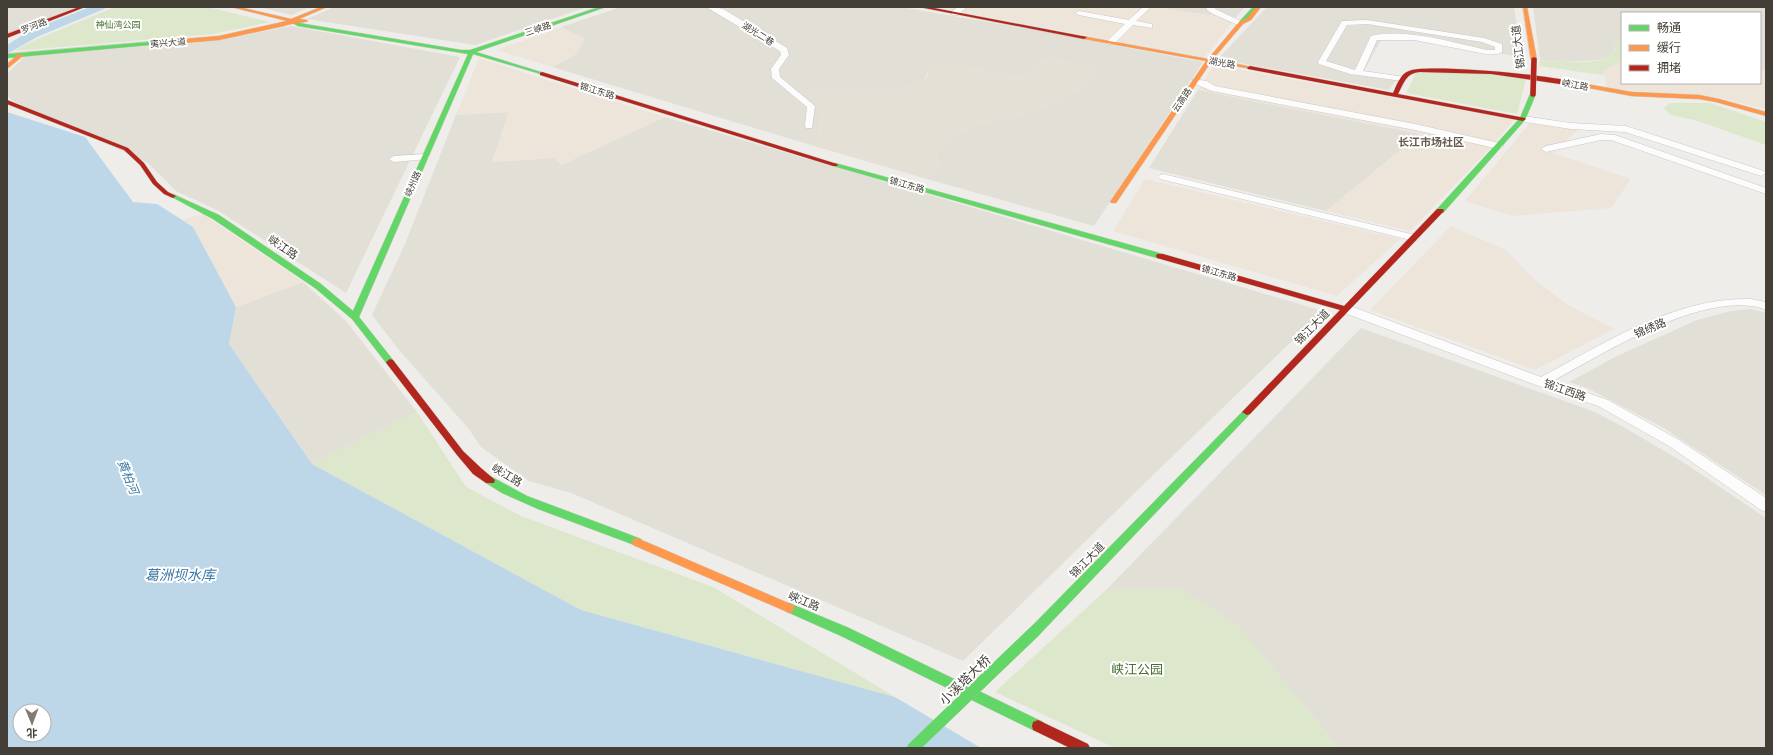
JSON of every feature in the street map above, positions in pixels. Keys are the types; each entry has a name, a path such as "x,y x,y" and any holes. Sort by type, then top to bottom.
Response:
{"main road":[{"name":"罗河路","path":"7,36 84,7"},
{"path":"233,7 291,20 298,24 313,27 461,52 471,52"},
{"name":"夷兴大道","path":"291,20 319,7"},
{"name":"夷兴大道","path":"7,55 219,38 271,28 324,7"},
{"name":"三峡路","path":"471,52 604,7"},
{"name":"湖光路","path":"921,7 1523,119"},
{"path":"1241,23 1256,7"},
{"name":"云高路","path":"1114,202 1209,60 1241,23 1249,19 1259,7"},
{"name":"锦江大道","path":"1035,631 1415,238 1523,119 1533,94 1534,60 1526,7"},
{"name":"峡州路","path":"355,317 471,52"},
{"name":"锦江东路","path":"471,52 835,164 1346,309"},
{"path":"7,67 20,54"},
{"name":"峡江路","path":"1403,79 1410,72 1426,70 1487,72 1518,75 1632,94 1699,97 1717,100 1766,114"},
{"path":"1395,95 1403,79"},
{"name":"峡江路","path":"7,102 126,149 142,164 155,183 166,192 216,216 318,286 355,317 460,453 477,471 500,487 527,500 622,536 845,632 1083,748"},
{"name":"小溪塔大桥","path":"913,748 1035,631"}],"street":[{"name":"湖光二巷","path":"710,7 722,12 784,50 786,55 775,69 776,78 810,106 809,126"},
{"path":"955,13 963,7"},
{"path":"1111,42 1147,7"},
{"path":"1212,7 1210,9 1213,12 1231,17 1241,23"},
{"path":"722,12 733,8"},
{"path":"1079,13 1149,26"},
{"path":"1358,72 1374,38 1408,38 1486,52 1498,52 1499,46 1484,40 1386,24 1352,22 1345,23 1322,62 1329,66 1358,72 1403,79"},
{"path":"1196,81 1204,83 1212,88 1415,127 1499,146"},
{"path":"1523,119 1571,126 1626,130 1761,173"},
{"path":"1546,149 1601,137 1612,137 1766,192"},
{"path":"394,159 425,157"},
{"path":"1162,177 1415,238"},
{"name":"锦绣路","path":"1541,382 1645,328 1698,308 1748,302 1766,306"},
{"name":"锦江西路","path":"1346,309 1541,382 1603,403 1674,443 1766,506"}],"shaded area":[{"path":"7,7 76,7 7,34"},
{"path":"258,7 309,7 292,15"},
{"path":"334,7 587,7 475,45 307,19"},
{"path":"621,7 901,7 1203,62 1094,226 927,179 940,166 936,155 946,141 976,125 1037,110 1064,99 1086,83 1098,67 1047,59 1024,79 951,64 927,73 925,80 908,87 890,90 813,90 808,94 822,111 819,130 821,139 814,146 552,67 576,54 585,39 561,27"},
{"path":"936,7 1155,7 1235,19 1204,58"},
{"path":"1155,7 1244,7 1235,19"},
{"path":"1267,7 1514,7 1521,57 1412,40 1381,40 1364,71 1399,76 1389,90 1218,59"},
{"path":"1533,7 1766,7 1766,70 1761,70 1761,12 1621,12 1621,42 1613,43 1616,48 1609,56 1600,60 1566,62 1540,60"},
{"path":"291,26 460,57 346,293 219,211 176,191 148,163 13,101 8,96 7,74 25,56 221,40"},
{"path":"561,27 585,39 576,54 552,67 497,50"},
{"path":"479,58 665,117 562,165 554,158 492,162 509,112 456,115"},
{"path":"1047,59 1099,67 1086,83 1064,99 1037,110 976,125 946,141 936,155 940,166 927,179 814,146 821,139 819,130 822,112 807,94 813,90 890,90 908,87 925,80 932,66 951,64 1024,79"},
{"path":"1621,61 1621,84 1761,84 1761,70 1766,70 1766,109 1719,98 1607,88 1603,71"},
{"path":"1214,65 1514,120 1489,149 1410,231 1326,211 1420,134 1198,90"},
{"path":"1198,90 1420,134 1326,211 1149,168"},
{"path":"509,112 492,162 554,158 562,164 665,117 1323,311 963,661 571,493 529,481 481,447 468,428 399,350 372,315 405,244 456,115"},
{"path":"1530,123 1578,130 1553,153 1631,179 1611,208 1512,216 1465,201"},
{"path":"1145,179 1400,239 1337,296 1113,231"},
{"path":"203,214 303,282 236,307 193,227 182,220"},
{"path":"1451,226 1506,250 1536,281 1568,305 1614,329 1535,370 1370,310"},
{"path":"303,282 346,321 417,412 312,464 229,344 236,307"},
{"path":"1751,309 1766,313 1766,495 1662,427 1587,388 1569,382 1615,357 1697,320 1731,311"},
{"path":"1361,328 1595,412 1683,462 1766,518 1766,748 1339,748 1239,627 1180,589 1106,590"}],"green space":[{"name":"神仙湾公园","path":"115,7 207,7 270,22 213,34 14,51 33,41"},
{"path":"1621,42 1621,62 1603,71 1603,75 1539,66 1540,60 1579,62 1601,60 1616,49 1613,43"},
{"path":"1430,71 1489,74 1526,79 1517,114 1406,93 1416,73"},
{"path":"1670,103 1710,103 1766,122 1766,145 1695,120 1670,115 1664,108"},
{"path":"417,412 466,487 521,516 713,587 895,697 581,610 312,464"},
{"name":"峡江公园","path":"1180,589 1239,627 1339,748 1115,748 995,692 1106,590"}],"water":[{"name":"葛洲坝水库","path":"7,112 85,137 133,202 157,204 193,227 236,307 229,344 312,464 581,610 895,697 981,748 7,748"}],"waterway":[{"path":"7,50 33,34 100,7"}],"traffic: fast":[{"path":"471,52 604,7"},
{"path":"1241,23 1256,7"},
{"path":"293,21 298,24 461,52 471,52 542,74"},
{"path":"7,56 159,43"},
{"path":"355,317 471,52"},
{"path":"1440,211 1523,119 1533,94"},
{"path":"835,165 1160,256"},
{"path":"173,196 216,217 318,286 355,317 390,362"},
{"path":"1035,631 1247,412"},
{"path":"490,480 523,499 637,542"},
{"path":"789,608 845,632 1038,726"},
{"path":"913,748 1035,631"}],"traffic: slow":[{"path":"233,7 293,21 305,21"},
{"path":"159,43 219,38 284,24 325,7"},
{"path":"1114,202 1209,61 1241,23 1249,19 1259,7"},
{"path":"1525,7 1534,60"},
{"path":"1084,37 1250,68"},
{"path":"7,67 21,55"},
{"path":"1580,85 1632,94 1699,97 1717,100 1766,114"},
{"path":"637,542 789,608"}],"traffic: jam":[{"path":"7,36 83,7"},
{"path":"921,7 1084,37"},
{"path":"1533,94 1534,60"},
{"path":"1250,68 1523,119"},
{"path":"1395,95 1407,74 1420,70 1455,70 1491,73 1580,85"},
{"path":"542,74 835,165"},
{"path":"7,102 126,149 142,164 155,183 166,193 173,196"},
{"path":"1247,412 1440,211"},
{"path":"1160,256 1346,309"},
{"path":"390,362 460,453 477,471 490,480"},
{"path":"1038,726 1083,748"}],"district":[{"name":"长江市场社区","path":"1431,142"}],"water label":[{"name":"黄柏河","path":"128,477"}]}
